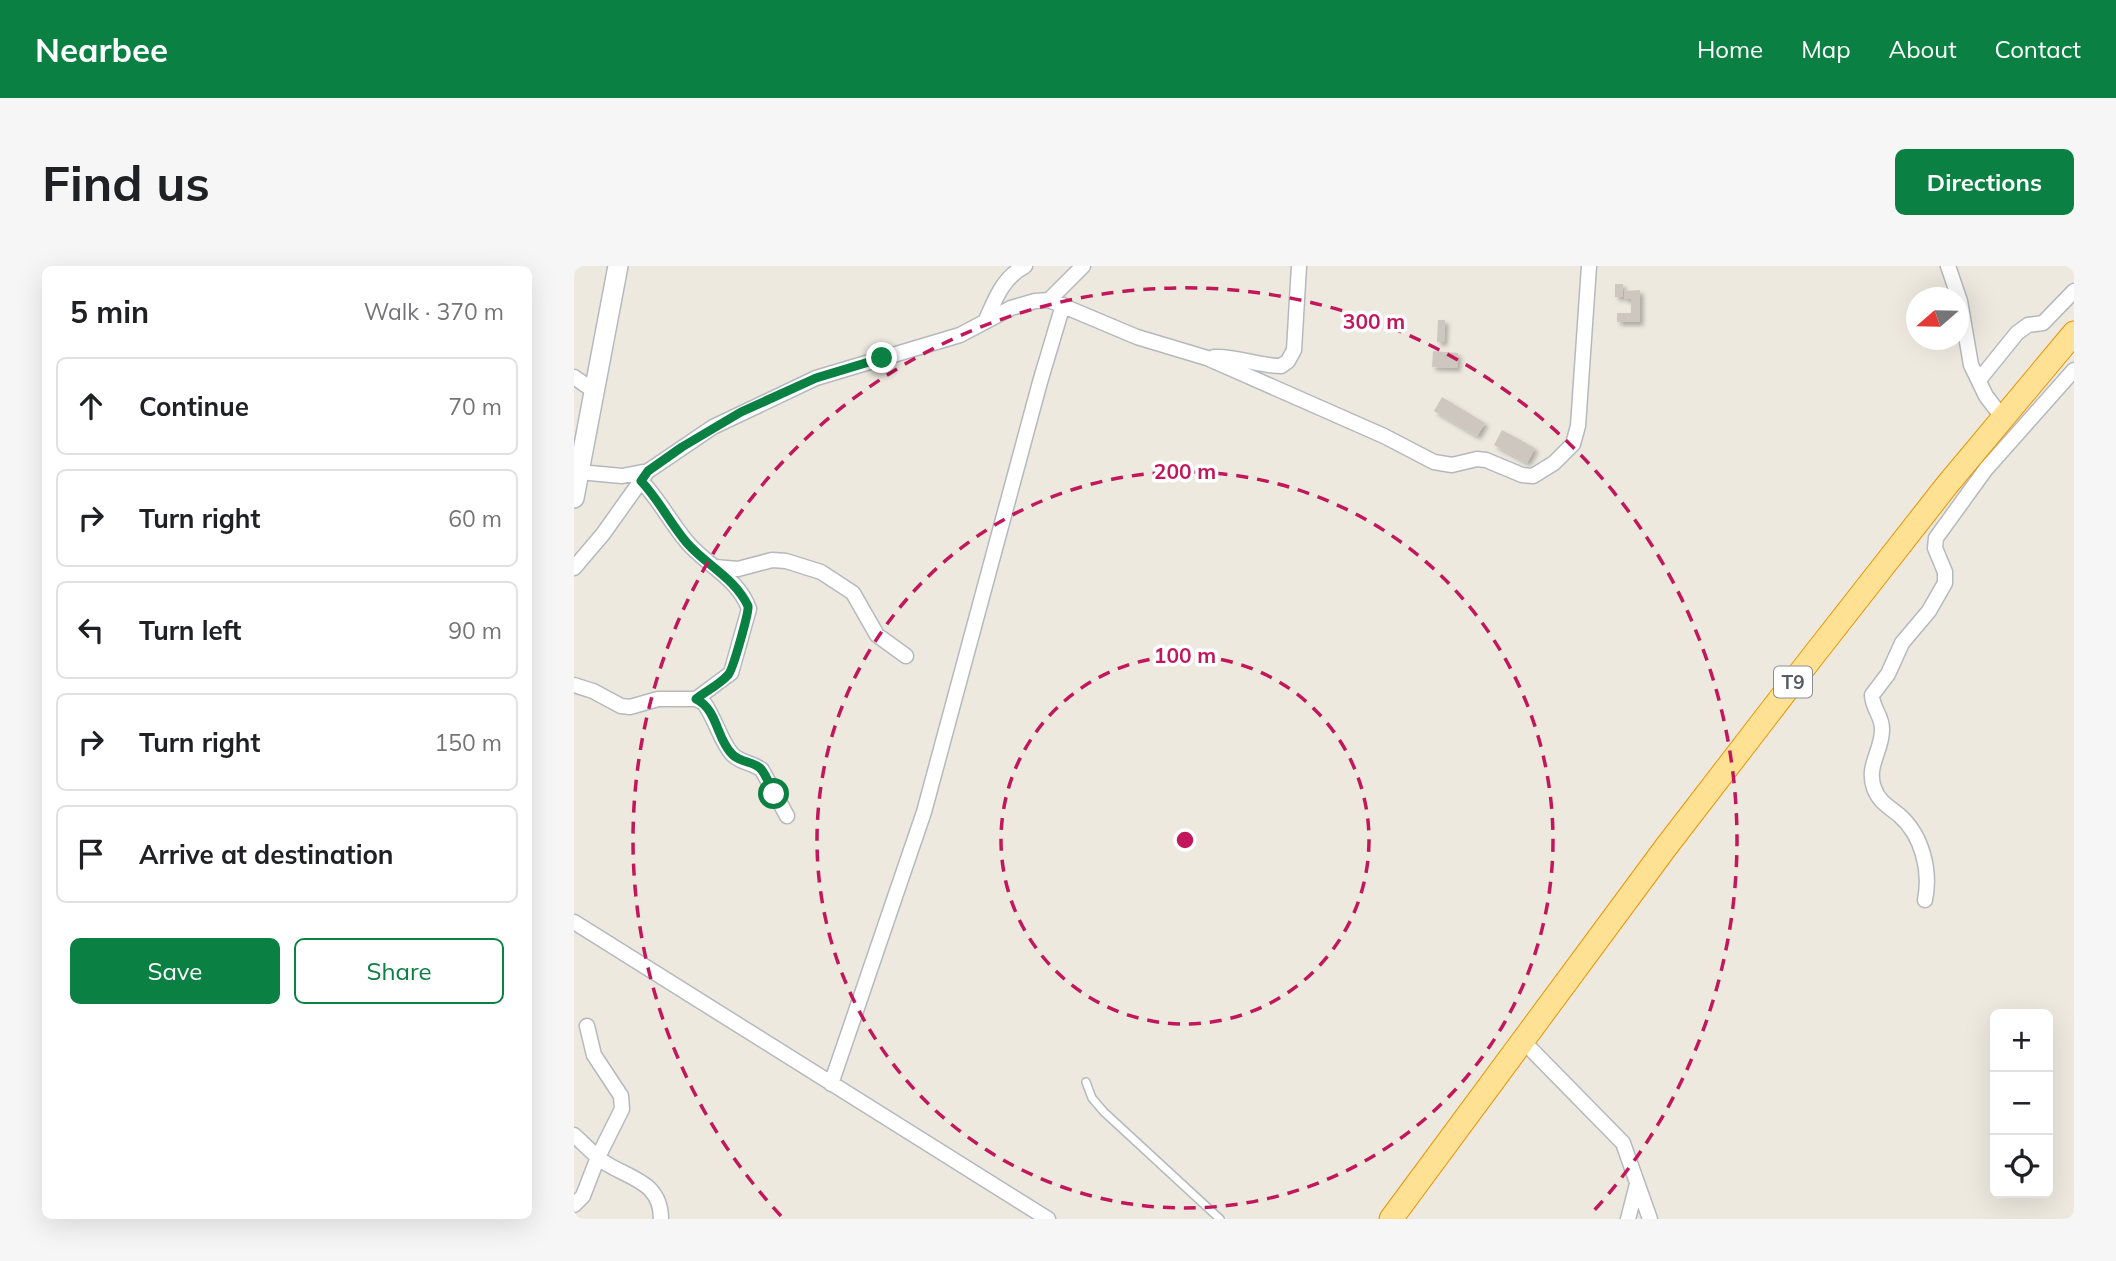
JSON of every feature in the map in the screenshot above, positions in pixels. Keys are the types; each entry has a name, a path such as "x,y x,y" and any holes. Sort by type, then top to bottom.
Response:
{"highway":[{"name":"T9","path":"1398,1217 1666,847 1828,636 2002,417 2074,333"}],"main road":[{"path":"574,498 618,266"}],"street":[{"path":"985,322 1004,283 1013,272 1025,266"},
{"path":"1049,300 1083,266"},
{"path":"1208,358 1226,357 1268,366 1282,366 1288,361 1294,350 1299,266"},
{"path":"574,568 603,534 644,476 713,427 816,378 960,335 1011,308 1035,301 1049,300 1137,337 1208,358 1384,436 1434,462 1452,465 1477,458 1522,475 1534,476 1554,463 1573,444 1589,266"},
{"path":"1948,266 1960,301 1971,365 1986,396 2002,417"},
{"path":"1979,380 2017,332 2028,325 2043,323 2074,291"},
{"path":"831,1084 924,812 1063,305"},
{"path":"1924,900 1927,866 1915,835 1901,818 1880,801 1871,778 1871,767 1883,733 1872,695 1888,674 1902,643 1929,611 1945,583 1945,572 1935,548 1936,538 1986,469 2074,370"},
{"path":"574,377 594,391"},
{"path":"579,472 644,476"},
{"path":"644,476 687,543 715,567 746,601 750,610 731,673 696,699"},
{"path":"715,567 738,569 772,560 786,561 821,572 853,593 877,635 905,656"},
{"path":"574,685 593,691 621,706 630,707 650,700 696,699 704,703 712,713 731,754 762,770 787,816"},
{"path":"574,922 1048,1219"},
{"path":"574,1205 583,1196 598,1157 622,1109 621,1096 613,1080 594,1055 587,1026"},
{"path":"1523,1041 1623,1143 1650,1219"},
{"path":"574,1135 610,1166 638,1179 651,1190 661,1219"},
{"path":"1628,1219 1638,1180"}],"lane":[{"path":"1086,1082 1092,1098 1104,1112 1220,1219"}],"building":[{"path":"1615,284 1623,284 1623,297 1615,297"},
{"path":"1640,290 1640,322 1617,322 1617,313 1631,313 1631,299 1624,299 1624,291"},
{"path":"1438,320 1445,320 1444,342 1437,342"},
{"path":"1433,351 1458,353 1457,368 1432,367"},
{"path":"1442,397 1485,423 1477,436 1434,411"},
{"path":"1502,430 1535,448 1527,463 1494,445"}],"route":[{"path":"774,794 762,770 731,754 712,713 704,703 696,699 731,673 750,610 724,574 687,543 653,493 641,481 648,471 682,447 741,412 816,378 882,358"}]}
